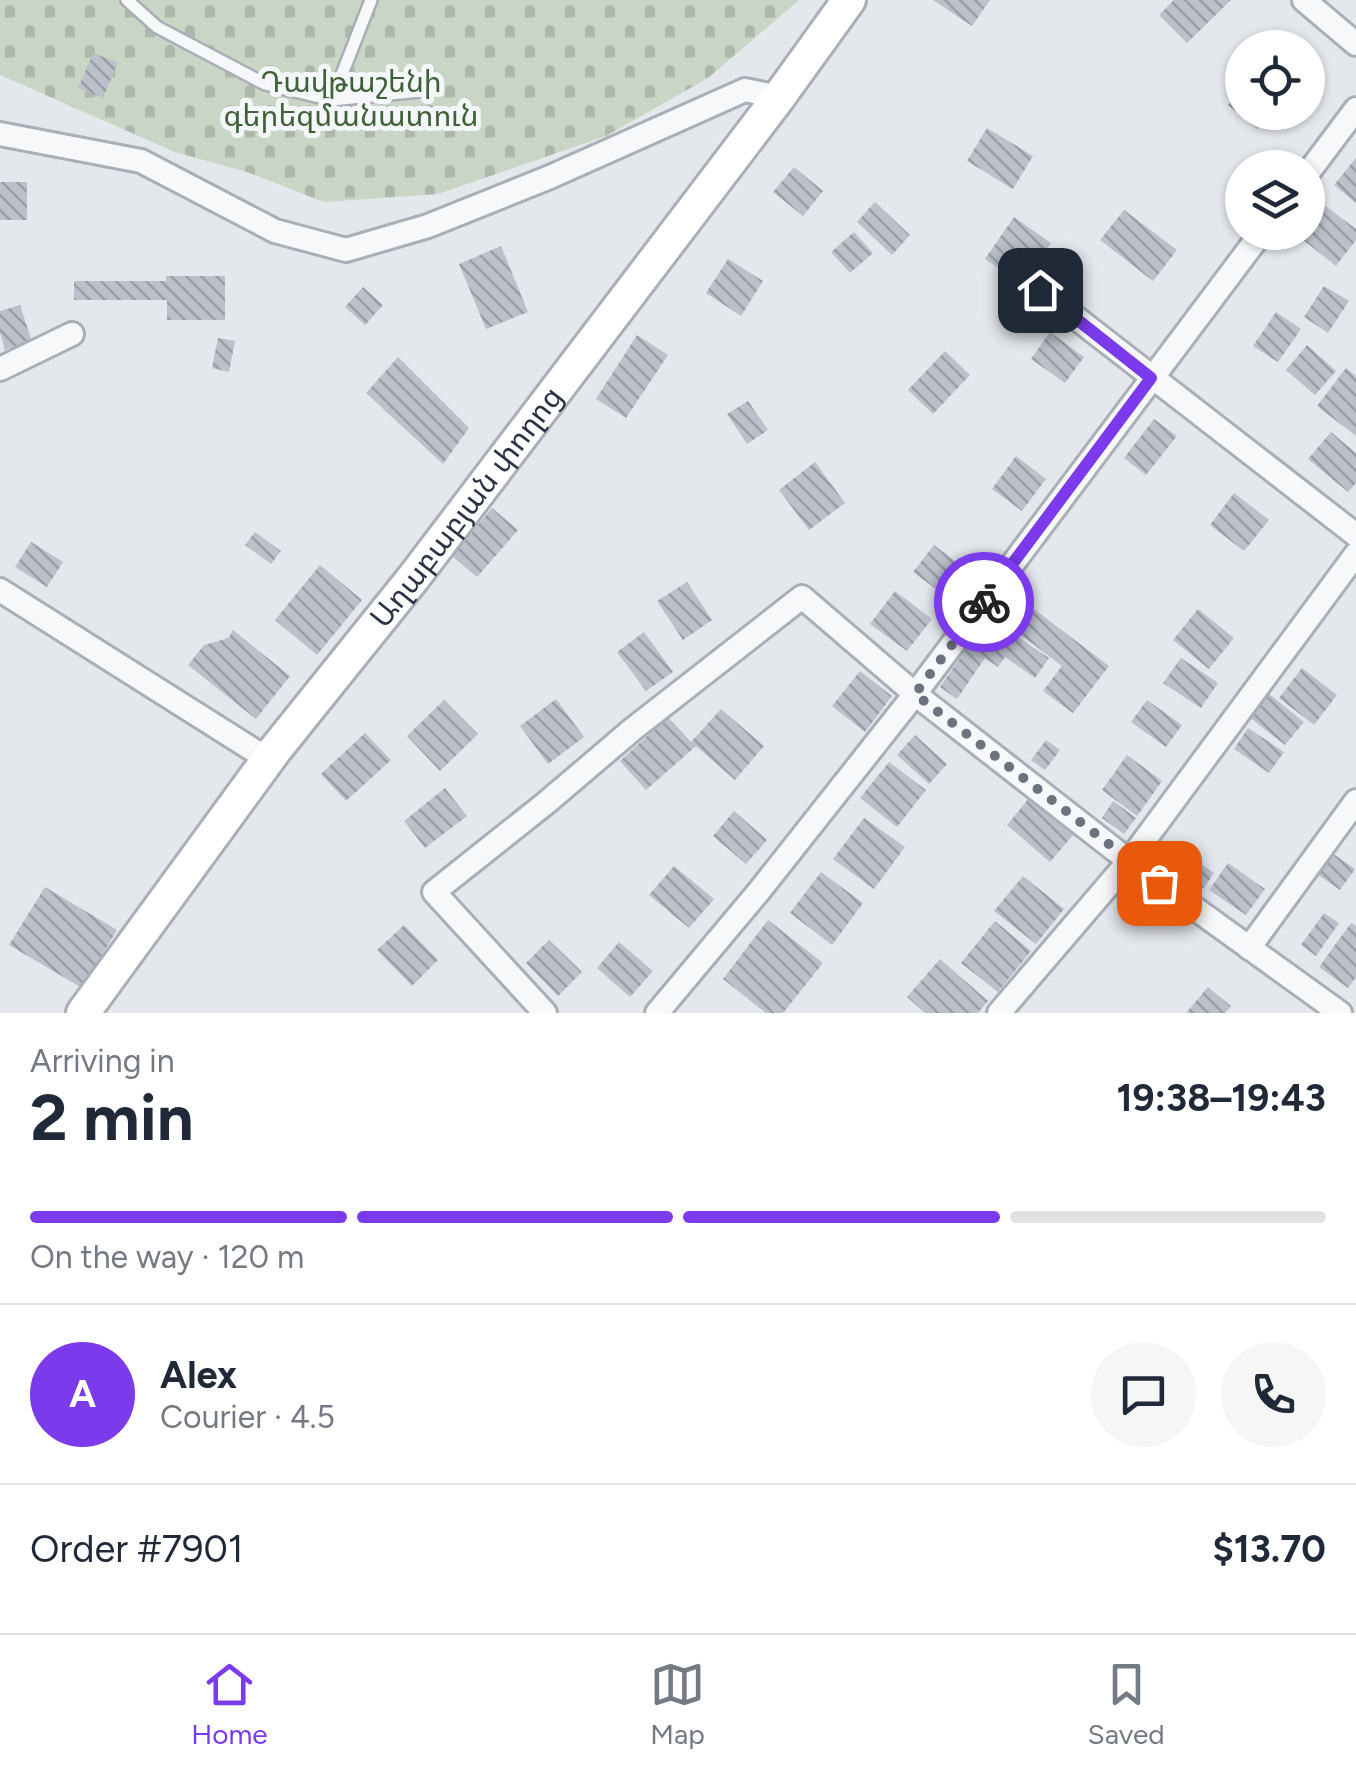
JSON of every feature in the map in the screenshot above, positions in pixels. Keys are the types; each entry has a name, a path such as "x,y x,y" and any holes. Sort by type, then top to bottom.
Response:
{"street":[{"name":"Աղաբաբյան փողոց","path":"83,1013 268,760 426,562 850,0"},
{"path":"1304,0 1356,44"},
{"path":"0,134 141,161 275,231 346,250 428,226 550,178 744,90 779,97"},
{"path":"1325,150 1356,109"},
{"path":"657,1013 915,694 1248,250"},
{"path":"1040,290 1356,535"},
{"path":"0,370 72,334"},
{"path":"999,1013 1128,861 1356,554"},
{"path":"0,590 268,760"},
{"path":"545,1013 434,892 802,597 915,694 1128,861 1340,1013"},
{"path":"1250,948 1356,801"}],"lane":[{"path":"128,0 158,27 265,84 332,100 429,90"},
{"path":"332,100 372,0"}],"green space":[{"name":"Դավթաշենի գերեզմանատուն","path":"0,0 799,0 708,78 606,136 438,194 324,202 247,172 175,152 0,75"}],"building":[{"path":"933,0 990,0 972,26"},
{"path":"1174,0 1231,0 1187,43 1159,15"},
{"path":"93,53 118,63 103,98 78,88"},
{"path":"987,128 1033,156 1013,189 967,161"},
{"path":"1356,158 1356,203 1334,185"},
{"path":"794,167 823,191 803,216 773,192"},
{"path":"0,182 27,182 27,220 0,220"},
{"path":"875,202 910,235 892,255 857,222"},
{"path":"1325,206 1356,229 1356,240 1336,266 1316,250 1325,250"},
{"path":"1124,210 1177,250 1153,281 1100,240"},
{"path":"1014,217 1051,243 1022,284 985,259"},
{"path":"854,232 873,253 850,273 831,252"},
{"path":"501,246 528,312 486,329 459,264"},
{"path":"728,259 763,281 741,316 706,293"},
{"path":"166,276 225,276 225,320 167,320 167,300 74,300 74,281 166,281"},
{"path":"1324,286 1349,301 1328,333 1304,317"},
{"path":"363,287 383,305 365,325 345,307"},
{"path":"20,305 32,342 5,350 0,311"},
{"path":"1276,312 1301,329 1278,362 1253,346"},
{"path":"1050,332 1084,357 1065,383 1031,359"},
{"path":"637,335 668,355 626,418 596,399"},
{"path":"218,338 235,341 229,372 212,368"},
{"path":"1307,345 1336,371 1315,395 1286,370"},
{"path":"945,351 970,375 933,414 908,390"},
{"path":"398,357 469,428 443,464 366,393"},
{"path":"1346,368 1356,376 1356,436 1317,406"},
{"path":"748,401 768,430 747,444 727,414"},
{"path":"1154,419 1177,436 1146,475 1124,458"},
{"path":"1331,432 1356,453 1356,483 1348,492 1308,459"},
{"path":"1016,456 1046,479 1022,511 992,489"},
{"path":"815,462 845,503 809,530 779,490"},
{"path":"1234,493 1269,520 1244,551 1210,525"},
{"path":"492,508 518,530 477,577 452,556"},
{"path":"255,532 281,551 271,564 245,545"},
{"path":"31,542 63,562 47,587 15,567"},
{"path":"934,545 972,574 952,601 913,572"},
{"path":"320,565 362,600 317,655 275,620"},
{"path":"687,582 712,620 683,640 657,601"},
{"path":"895,591 932,619 907,651 870,624"},
{"path":"1010,591 1109,666 1073,713 1043,691 1062,666 993,614"},
{"path":"1198,609 1234,638 1209,669 1173,640"},
{"path":"988,617 1049,658 1035,678 1005,657 998,667 985,658 957,699 940,687"},
{"path":"233,630 290,676 256,719 188,665 204,645 229,637"},
{"path":"644,632 673,672 646,691 617,652"},
{"path":"1181,658 1218,683 1201,708 1163,683"},
{"path":"1302,668 1337,695 1314,725 1279,698"},
{"path":"860,671 892,696 865,732 832,706"},
{"path":"1269,694 1304,722 1285,745 1249,717"},
{"path":"556,699 584,737 548,764 520,726"},
{"path":"444,700 478,734 440,771 407,736"},
{"path":"1147,700 1182,725 1166,747 1131,722"},
{"path":"721,709 764,746 735,780 696,746 646,790 620,761 668,717 691,742"},
{"path":"1248,728 1284,752 1269,773 1234,749"},
{"path":"365,733 391,760 346,801 321,774"},
{"path":"915,735 947,764 929,784 897,755"},
{"path":"1046,740 1060,750 1045,770 1031,760"},
{"path":"1127,755 1162,781 1137,816 1102,790"},
{"path":"889,762 926,790 897,827 860,798"},
{"path":"445,788 467,816 425,848 404,821"},
{"path":"1029,798 1073,835 1050,862 1007,825"},
{"path":"1113,801 1136,818 1124,834 1102,818"},
{"path":"734,811 767,840 746,864 713,836"},
{"path":"864,818 905,847 874,889 833,859"},
{"path":"1180,849 1214,873 1203,889 1169,865"},
{"path":"1332,853 1355,869 1340,890 1317,874"},
{"path":"1228,863 1265,889 1246,915 1209,890"},
{"path":"674,866 714,899 689,928 649,895"},
{"path":"821,872 863,903 832,945 790,913"},
{"path":"1023,876 1064,909 1036,944 994,911"},
{"path":"45,887 117,930 82,988 9,945"},
{"path":"1324,913 1339,923 1316,956 1301,945"},
{"path":"768,920 823,963 783,1013 766,1013 723,979"},
{"path":"995,921 1031,951 998,992 961,963"},
{"path":"1351,923 1356,926 1356,977 1348,988 1319,967"},
{"path":"404,925 438,960 412,986 377,950"},
{"path":"549,940 582,972 558,996 526,963"},
{"path":"619,942 653,971 630,997 597,968"},
{"path":"940,959 988,1001 978,1013 925,1013 907,997"},
{"path":"1208,987 1231,1006 1225,1013 1186,1013"}],"way so far":[{"path":"984,602 915,694 1159,883"}],"route":[{"path":"984,602 1151,378 1040,290"}]}
